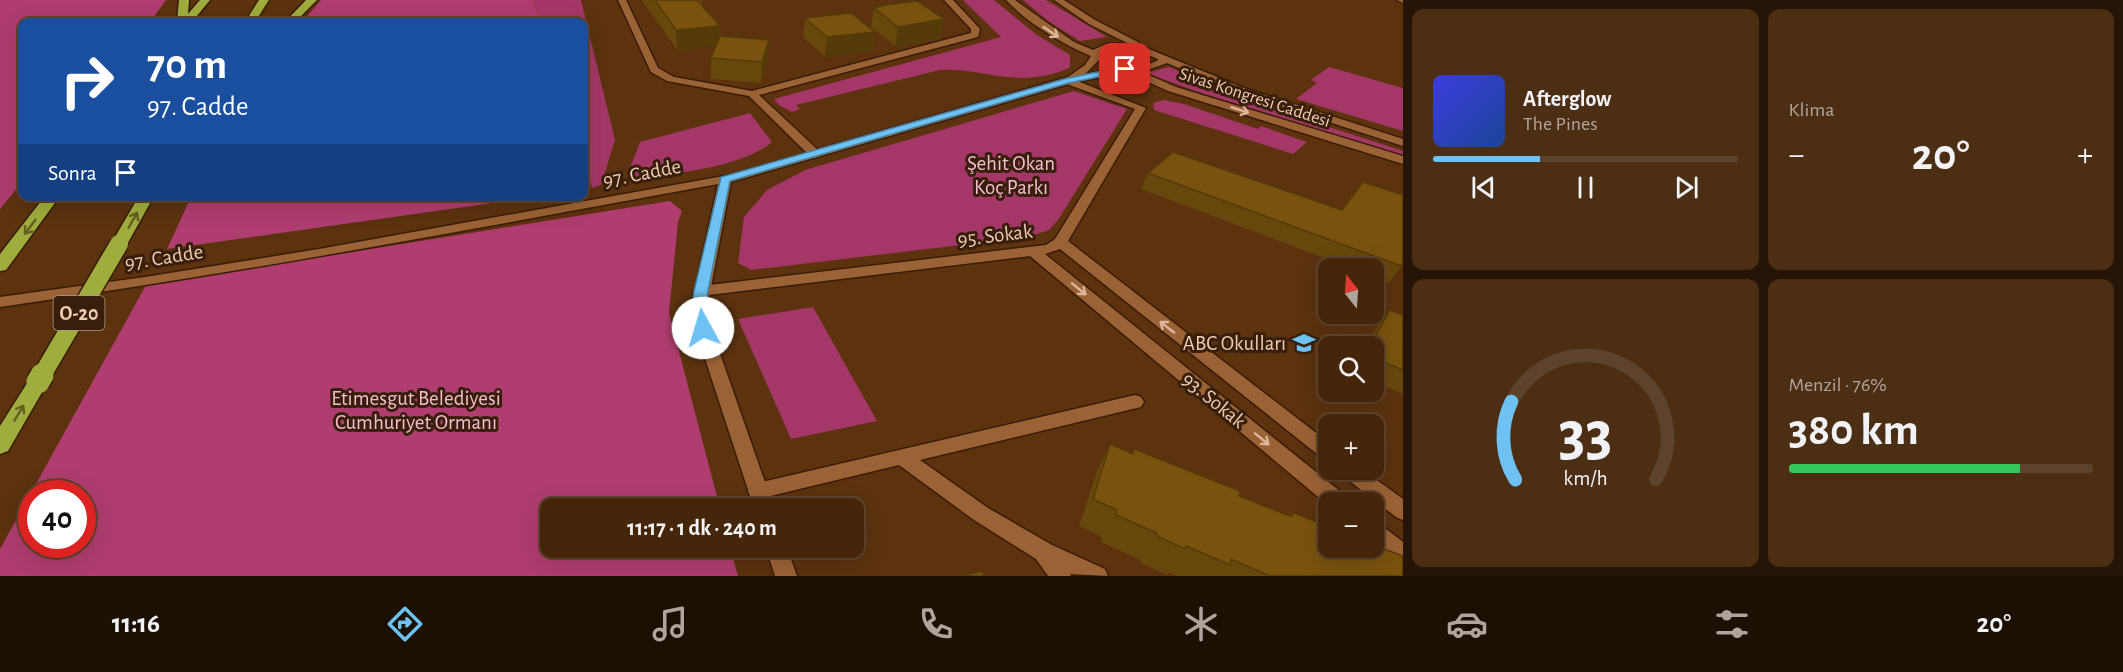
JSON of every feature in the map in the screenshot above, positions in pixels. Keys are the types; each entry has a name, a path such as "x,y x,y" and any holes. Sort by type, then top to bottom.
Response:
{"highway":[{"path":"182,18 184,0"},
{"path":"190,18 205,0"},
{"path":"253,18 264,0"},
{"path":"294,18 312,0"},
{"path":"3,262 49,201"},
{"name":"O-20","path":"0,445 144,201"}],"street":[{"path":"622,0 654,70 660,75 752,94 975,35 976,29 948,0"},
{"name":"Sivas Kongresi Caddesi","path":"1010,0 1052,33 1125,69 1172,88 1403,160"},
{"path":"1058,0 1092,22 1145,49"},
{"name":"97. Cadde","path":"1069,80 1093,64 1097,51 1106,47 1145,49"},
{"name":"Sivas Kongresi Caddesi","path":"1145,49 1240,90 1403,143"},
{"name":"97. Cadde","path":"0,302 145,282 320,253 725,179 1069,80 1125,69 1154,68 1162,63 1162,57"},
{"name":"95. Sokak","path":"701,291 1050,249 1059,242 1141,108 1069,80"},
{"path":"752,94 815,154"},
{"path":"725,179 699,308 703,328 760,498"},
{"name":"93. Sokak","path":"1059,242 1318,444"},
{"name":"93. Sokak","path":"1034,252 1327,492"},
{"path":"768,498 901,457 1135,402"},
{"path":"901,457 981,514 1044,552 1097,576"},
{"path":"1363,480 1403,511"},
{"path":"1384,539 1403,555"},
{"path":"1044,552 1060,576"},
{"path":"780,558 786,576"}],"green space":[{"path":"0,0 166,0 153,18 18,18 18,187 0,209"},
{"path":"321,0 533,0 539,18 305,18"},
{"path":"533,0 581,0 585,18 539,18"},
{"path":"963,0 994,0 1037,35 1070,55 1070,67 1053,74 1029,78 940,70 796,105 800,109 792,112 779,105 774,99 1001,37"},
{"path":"1023,0 1046,0 1107,37 1080,41 1048,21"},
{"path":"588,29 615,140 601,185 592,188 588,174"},
{"path":"1169,67 1270,108 1403,151 1403,156 1231,104 1146,73"},
{"path":"1329,67 1403,88 1403,131 1296,99 1317,83 1311,80"},
{"name":"Şehit Okan Koç Parkı","path":"1074,91 1127,109 1058,220 1049,230 1028,237 751,270 738,263 744,217 767,190 805,170"},
{"path":"1164,100 1184,104 1258,129 1261,126 1307,142 1293,154 1154,110 1153,103"},
{"path":"750,113 772,142 759,151 707,168 634,180 627,176 640,142"},
{"path":"189,201 507,201 167,249"},
{"name":"Etimesgut Belediyesi Cumhuriyet Ormanı","path":"670,201 682,211 678,222 669,313 717,498 540,498 540,558 733,558 738,576 0,576 0,549 18,516 18,558 96,558 96,480 38,480 146,285"},
{"path":"813,307 877,421 791,439 738,319"}],"building":[{"path":"655,0 697,0 720,26 676,30"},
{"path":"917,1 944,19 898,27 874,8 885,5"},
{"path":"851,13 875,32 827,37 805,18"},
{"path":"720,36 769,40 762,62 711,58"},
{"path":"1173,152 1342,210 1363,182 1403,195 1403,263 1401,266 1148,173"},
{"path":"1390,310 1403,315 1403,370 1384,362 1384,336 1376,336"},
{"path":"1110,444 1133,454 1134,449 1240,491 1239,496 1292,517 1292,512 1318,523 1318,558 1384,558 1384,549 1403,556 1403,576 1270,576 1231,559 1230,565 1186,546 1185,549 1157,536 1157,533 1116,515 1117,510 1093,499"},
{"path":"982,571 985,576 961,576"}],"place":[{"name":"ABC Okulları","path":"1304,343"}],"route":[{"path":"703,328 699,308 701,291 725,179 1068,81 1125,69"}]}
